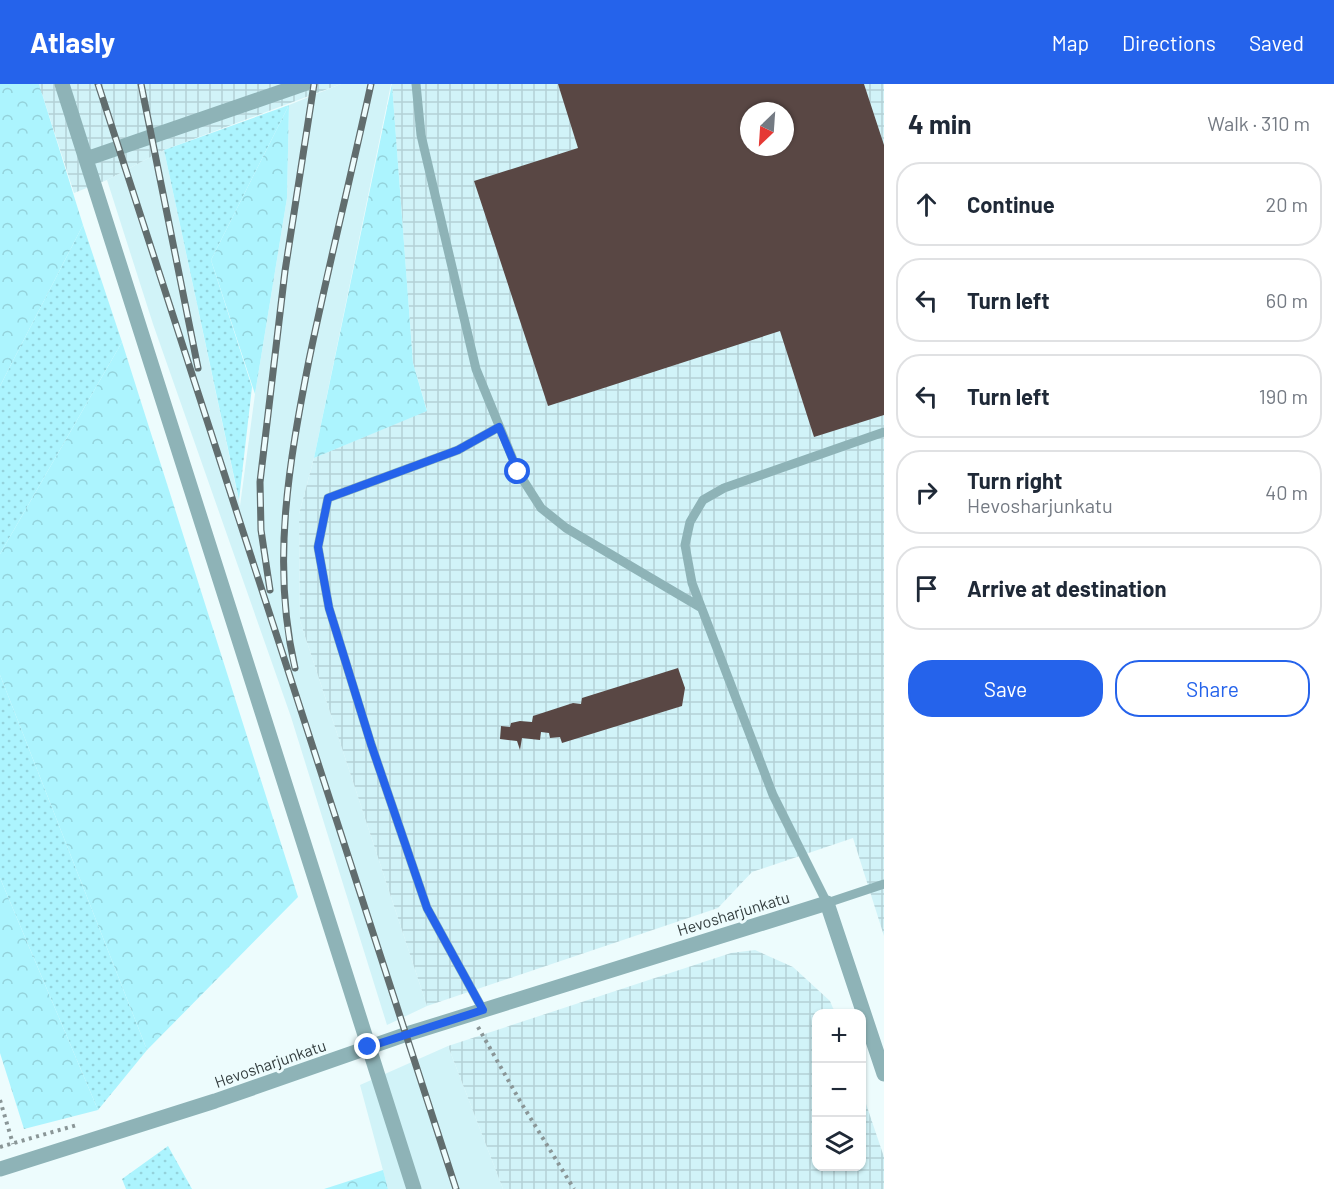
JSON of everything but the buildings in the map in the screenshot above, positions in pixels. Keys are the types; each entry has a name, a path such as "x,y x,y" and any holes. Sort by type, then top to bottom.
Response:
{"street":[{"path":"62,84 414,1189"},
{"path":"86,159 304,84"},
{"path":"827,903 884,1074"},
{"name":"Hevosharjunkatu","path":"0,1170 215,1101 368,1047 827,903"}],"lane":[{"path":"416,84 422,135 476,369 518,472 541,508 566,528 701,607"},
{"path":"477,1012 427,908 371,744 329,608 318,547 328,498 458,450 499,427"},
{"path":"884,432 724,488 703,500 690,522 685,545 692,583 773,795 827,903 884,884"}],"path":[{"path":"477,1012 520,1101 574,1189"},
{"path":"0,1101 13,1144 0,1147"}],"shaded area":[{"path":"39,84 341,84 164,150 107,180 74,193"},
{"path":"341,84 391,84 314,458 299,514 300,621 427,1006 387,1025 291,717 153,324 107,180 164,150 240,506 255,394 287,198 289,105"},
{"path":"392,84 884,84 884,936 853,838 752,872 718,908 427,1006 300,621 299,514 314,458 427,410 413,363"},
{"path":"755,950 793,967 830,1001 833,1009 812,1009 812,1171 866,1171 866,1104 884,1157 884,1189 503,1189 448,1046 731,953"},
{"path":"448,1046 503,1189 388,1189 360,1085"}],"green space":[{"path":"0,84 39,84 83,225 0,386"},
{"path":"392,84 413,363 427,411 314,458"},
{"path":"289,105 211,260 252,387 239,500 164,150"},
{"path":"289,105 287,198 255,394 211,260"},
{"path":"83,225 122,342 0,554 0,386"},
{"path":"122,342 298,897 147,1050 0,675 0,554"},
{"path":"0,675 147,1050 98,1110 0,878"},
{"path":"0,878 98,1110 24,1129 0,1053"},
{"path":"168,1146 192,1189 126,1189 122,1179"},
{"path":"383,1170 388,1189 324,1189"}],"railway":[{"path":"98,84 456,1189"},
{"path":"141,84 198,368"},
{"path":"270,590 261,530 260,482 285,271 314,84"},
{"path":"295,668 284,590 289,475 309,360 371,84"}],"route":[{"path":"368,1047 483,1010 427,908 371,744 329,608 318,547 328,498 458,450 499,427 518,472"}]}
